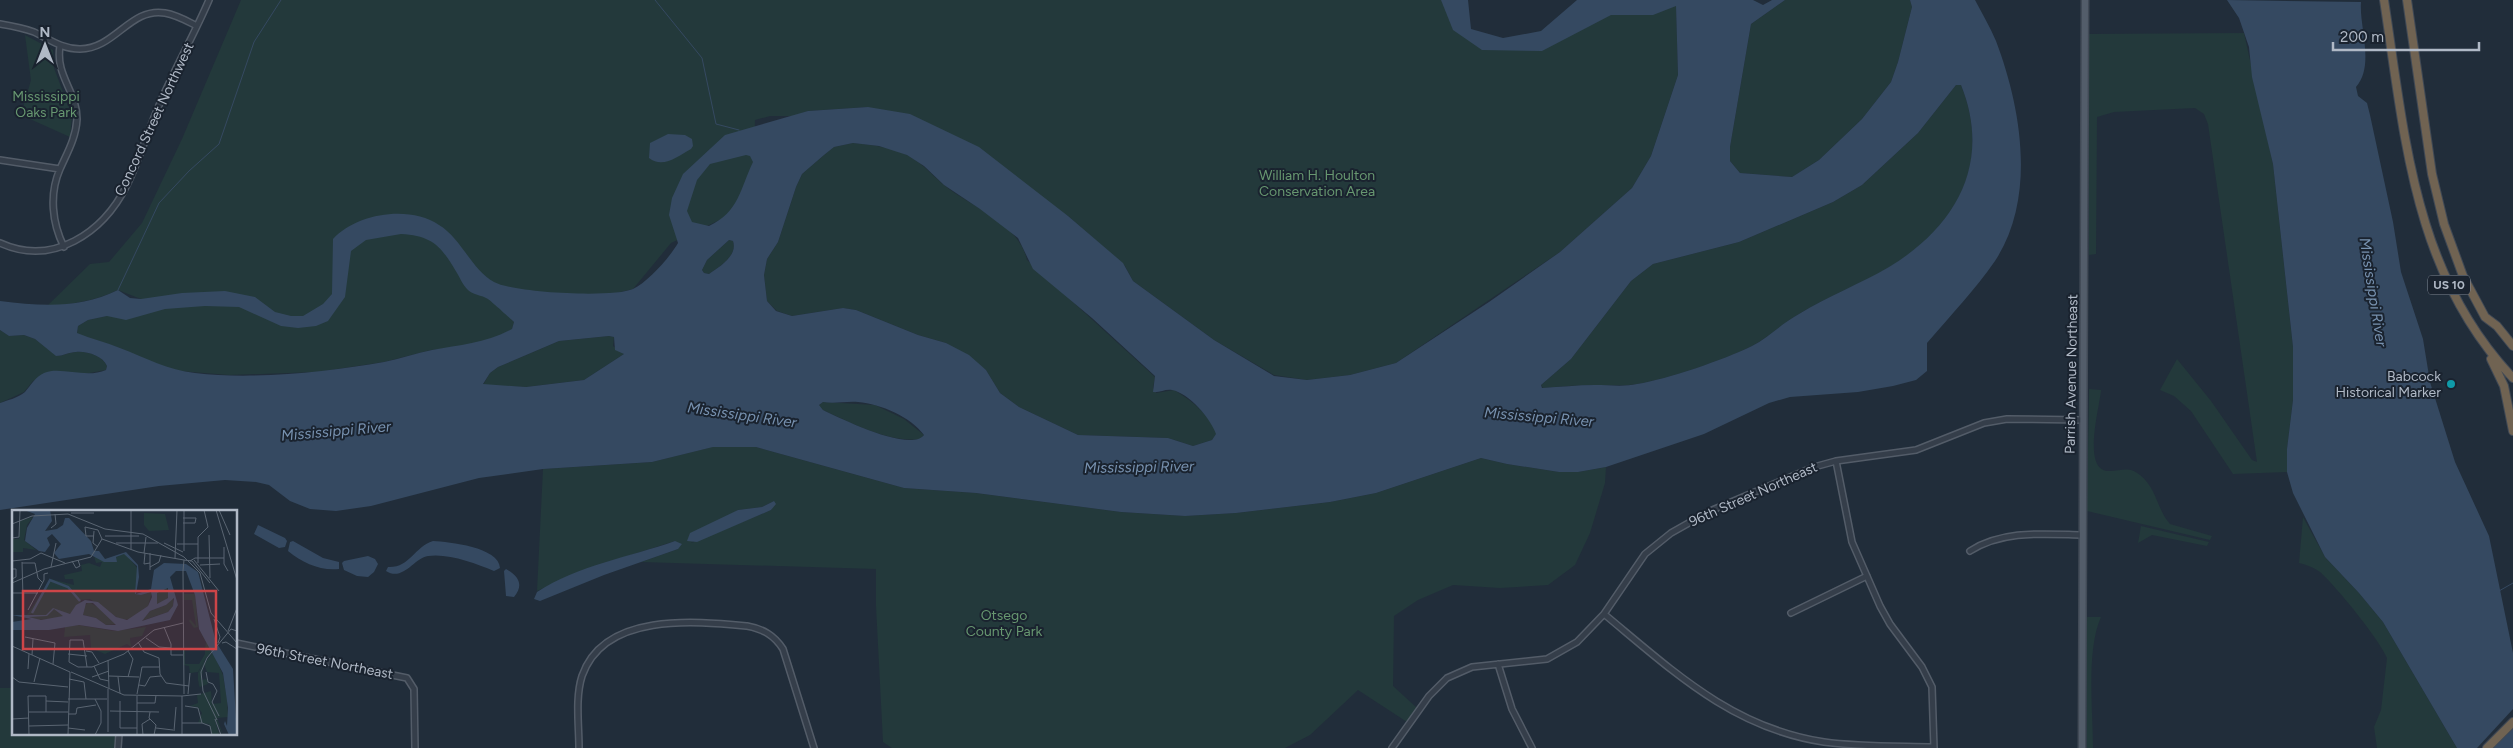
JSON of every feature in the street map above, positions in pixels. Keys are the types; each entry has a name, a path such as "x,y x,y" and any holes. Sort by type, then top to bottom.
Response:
{"highway":[{"name":"US 10","path":"2384,0 2405,140 2418,204 2443,272 2473,326 2513,378"},
{"name":"US 10","path":"2407,0 2429,154 2442,217 2458,263 2485,317 2497,326 2513,346"},
{"path":"2473,326 2480,344 2502,379 2513,431"},
{"path":"2497,326 2513,340"},
{"path":"2512,422 2513,392"},
{"path":"2487,748 2513,721"}],"main road":[{"name":"Parrish Avenue Northeast","path":"2082,748 2081,535 2086,169 2085,0"}],"street":[{"name":"Concord Street Northwest","path":"64,247 94,228 124,191 160,101 209,0"},
{"path":"0,24 25,29 60,46 80,49 99,46 110,40 136,19 153,13 172,14 198,26"},
{"path":"0,243 29,252 43,252 64,247 56,227 53,204 60,168 73,141 77,120 74,100 60,71 60,46"},
{"path":"0,160 60,168"},
{"name":"96th Street Northeast","path":"1392,748 1429,696 1448,678 1472,667 1537,661 1561,652 1576,642 1604,614 1645,554 1680,526 1710,510 1792,475 1836,461 1916,450 1971,427 1996,420 2082,420"},
{"path":"1604,614 1699,693 1770,728 1809,739 1837,743 1934,747 1934,699 1932,686 1922,667 1890,624 1867,576 1849,533 1836,461"},
{"path":"1970,551 1982,544 2008,536 2081,535"},
{"path":"1791,612 1867,576"},
{"path":"579,748 579,687 585,669 600,648 610,641 634,631 679,621 747,626 765,631 775,638 783,649 814,748"},
{"name":"96th Street Northeast","path":"238,643 402,676 412,683 414,688 415,748"},
{"path":"1498,664 1512,709 1532,748"}],"green space":[{"name":"William H. Houlton Conservation Area","path":"241,0 1458,0 1469,32 1503,41 1548,41 1600,15 1676,5 1678,75 1651,156 1632,188 1560,252 1396,363 1350,375 1307,380 1274,375 1214,340 1133,281 1125,266 1068,216 868,107 808,111 795,116 770,116 755,120 754,162 736,205 726,217 671,243 633,289 511,319 514,322 512,329 498,337 461,347 431,350 384,362 317,372 229,375 167,370 120,348 77,334 78,326 88,320 148,307 141,299 118,290 92,299 46,307 90,264 109,262 142,223 182,139"},
{"path":"1785,0 1910,0 1912,7 1891,82 1862,119 1819,160 1792,177 1740,173 1730,161 1730,147 1751,24"},
{"path":"2244,33 2273,164 2293,347 2293,400 2287,449 2287,472 2233,474 2191,411 2174,396 2160,390 2177,359 2211,401 2252,460 2257,462 2208,124 2204,114 2195,108 2114,112 2097,117 2096,254 2089,255 2089,34"},
{"name":"Mississippi Oaks Park","path":"25,35 53,50 54,68 72,116 70,137 21,115 31,80"},
{"path":"1956,85 1961,85 1970,113 1973,140 1970,165 1963,189 1951,211 1934,232 1914,250 1890,267 1799,314 1752,346 1711,363 1664,378 1637,384 1543,388 1541,385 1571,359 1631,281 1653,264 1739,242 1833,202 1862,185 1918,133"},
{"path":"853,143 889,148 909,156 919,162 955,193 993,217 1014,235 1022,247 1027,260 1155,377 1153,388 1156,393 1174,390 1180,394 1205,414 1217,434 1212,440 1193,446 1168,438 1078,435 1019,407 1000,393 986,370 946,343 918,335 856,310 843,308 792,316 777,311 767,301 764,275 767,259 778,242 796,187 802,174 834,147"},
{"path":"729,240 733,241 734,246 733,252 727,260 709,274 704,273 702,270 707,260"},
{"path":"0,330 9,336 24,335 35,339 57,356 76,352 94,355 105,362 106,370 84,374 56,372 33,381 24,392 0,403"},
{"path":"614,337 613,346 624,354 584,380 526,387 483,385 490,373 498,367 559,341"},
{"path":"2089,389 2101,390 2094,435 2095,459 2100,467 2107,471 2131,470 2140,475 2150,486 2170,524 2212,536 2210,540 2087,511"},
{"path":"823,402 875,405 904,419 924,435 920,439 908,439 870,431 823,410 819,405"},
{"name":"Otsego County Park","path":"735,445 756,447 904,488 976,493 1121,512 1185,516 1236,513 1330,502 1376,493 1481,458 1559,472 1578,472 1606,467 1605,483 1590,533 1575,565 1548,585 1500,588 1453,585 1418,600 1394,616 1393,686 1417,708 1407,722 1358,690 1310,735 1285,748 892,748 883,742 876,569 641,562 678,549 675,541 587,569 537,591 543,469 652,462 712,447","holes":["774,501 771,510 691,543 738,510 762,507"]},
{"path":"2303,517 2325,557 2383,622 2457,748 2377,748 2374,727 2381,710 2387,658 2367,626 2327,579 2315,569 2299,563"},
{"path":"2141,526 2209,542 2207,546 2152,535 2138,543"},
{"path":"2087,617 2101,617 2093,646 2093,748 2087,748"},
{"path":"0,688 12,688 12,736 116,736 116,748 0,748"}],"water":[{"name":"Mississippi River","path":"1441,0 1468,0 1471,29 1503,38 1541,31 1577,0 1753,0 1763,5 1772,0 1785,0 1751,24 1730,147 1730,161 1740,173 1792,177 1819,160 1862,119 1891,82 1912,7 1910,0 1975,0 1996,41 2005,67 2018,123 2021,152 2020,181 2016,209 2008,236 1987,272 1927,343 1927,371 1916,380 1858,392 1790,397 1769,403 1704,434 1606,467 1578,472 1559,472 1481,458 1376,493 1330,502 1236,513 1185,516 1121,512 976,493 904,488 756,447 713,447 652,462 543,469 479,478 371,506 336,511 310,509 290,501 269,485 256,482 225,480 159,486 0,510 0,403 25,392 44,373 58,371 90,373 106,370 107,366 102,359 90,353 73,352 56,356 35,339 24,335 9,336 0,330 0,301 45,305 75,303 104,296 118,290 130,298 141,299 182,293 225,291 255,297 275,312 291,316 303,316 323,304 332,294 333,239 343,230 369,218 399,214 414,215 439,225 454,238 472,262 486,276 494,282 505,286 564,293 622,292 639,286 652,275 678,243 669,215 672,198 683,174 725,135 808,111 868,107 910,114 979,147 1068,216 1123,263 1133,281 1214,340 1274,376 1307,380 1350,375 1396,363 1489,302 1560,252 1632,188 1651,156 1678,75 1676,6 1653,15 1611,15 1542,51 1482,50 1453,30","holes":["1956,85 1961,85 1970,113 1972,140 1970,166 1962,190 1950,212 1913,251 1878,273 1821,301 1752,346 1711,363 1650,382 1632,385 1542,388 1541,385 1571,359 1631,281 1653,264 1739,242 1833,202 1862,185 1918,133","853,143 879,146 907,155 924,166 944,185 1018,238 1033,269 1092,318 1155,376 1153,392 1167,390 1179,392 1198,407 1216,434 1212,440 1193,446 1168,438 1078,435 1019,407 1000,393 986,370 969,355 946,343 918,335 856,310 843,308 792,316 776,311 767,301 764,275 767,259 778,242 802,174 834,147","746,155 750,156 753,162 733,207 727,214 709,226 692,222 687,211 697,180 710,164","401,234 429,240 441,249 467,289 488,299 514,322 512,329 483,340 426,351 384,362 315,372 241,376 195,373 176,369 77,333 78,326 88,320 107,316 126,320 165,309 205,306 239,307 281,326 298,328 316,326 328,321 345,297 351,251 366,240","729,240 733,241 733,252 727,260 709,274 704,273 702,270 707,260","609,336 614,337 615,350 624,354 584,380 526,387 483,384 490,373 498,367 559,341","823,402 858,402 876,405 895,412 918,428 924,435 916,439 905,440 890,437 823,410 819,405"]},
{"name":"Mississippi River","path":"2227,0 2361,2 2365,68 2362,78 2356,87 2358,96 2367,103 2393,222 2401,272 2423,339 2430,382 2455,462 2489,536 2513,653 2513,748 2457,748 2383,622 2325,557 2293,493 2287,472 2287,449 2293,400 2293,347 2273,164 2252,77 2249,47 2239,18"},
{"path":"668,134 685,135 692,139 693,146 681,155 665,162 654,161 649,158 650,143"},
{"path":"774,501 776,504 771,510 697,542 687,541 690,533 738,510 762,507"},
{"path":"258,525 285,538 287,541 285,547 279,548 254,534"},
{"path":"293,541 323,558 339,562 339,569 325,569 300,559 288,551 290,542"},
{"path":"433,541 461,544 483,550 497,561 500,568 494,571 461,559 436,555 423,558 398,574 386,571 388,567 407,561 421,548"},
{"path":"675,541 682,544 678,549 604,575 540,601 534,599 537,592 587,568"},
{"path":"368,556 375,559 378,564 374,572 368,577 357,576 344,570 342,563 344,561"},
{"path":"506,569 519,581 519,589 514,597 506,596 504,571"}],"pier":[{"path":"2513,709 2513,728 2493,748 2477,748"}],"waterway":[{"path":"118,290 159,203 189,171 219,144 254,42 281,0"},
{"path":"655,0 702,58 716,124 739,130"},
{"path":"2499,591 2513,583"}],"place":[{"name":"Babcock Historical Marker","path":"2451,384"}]}
